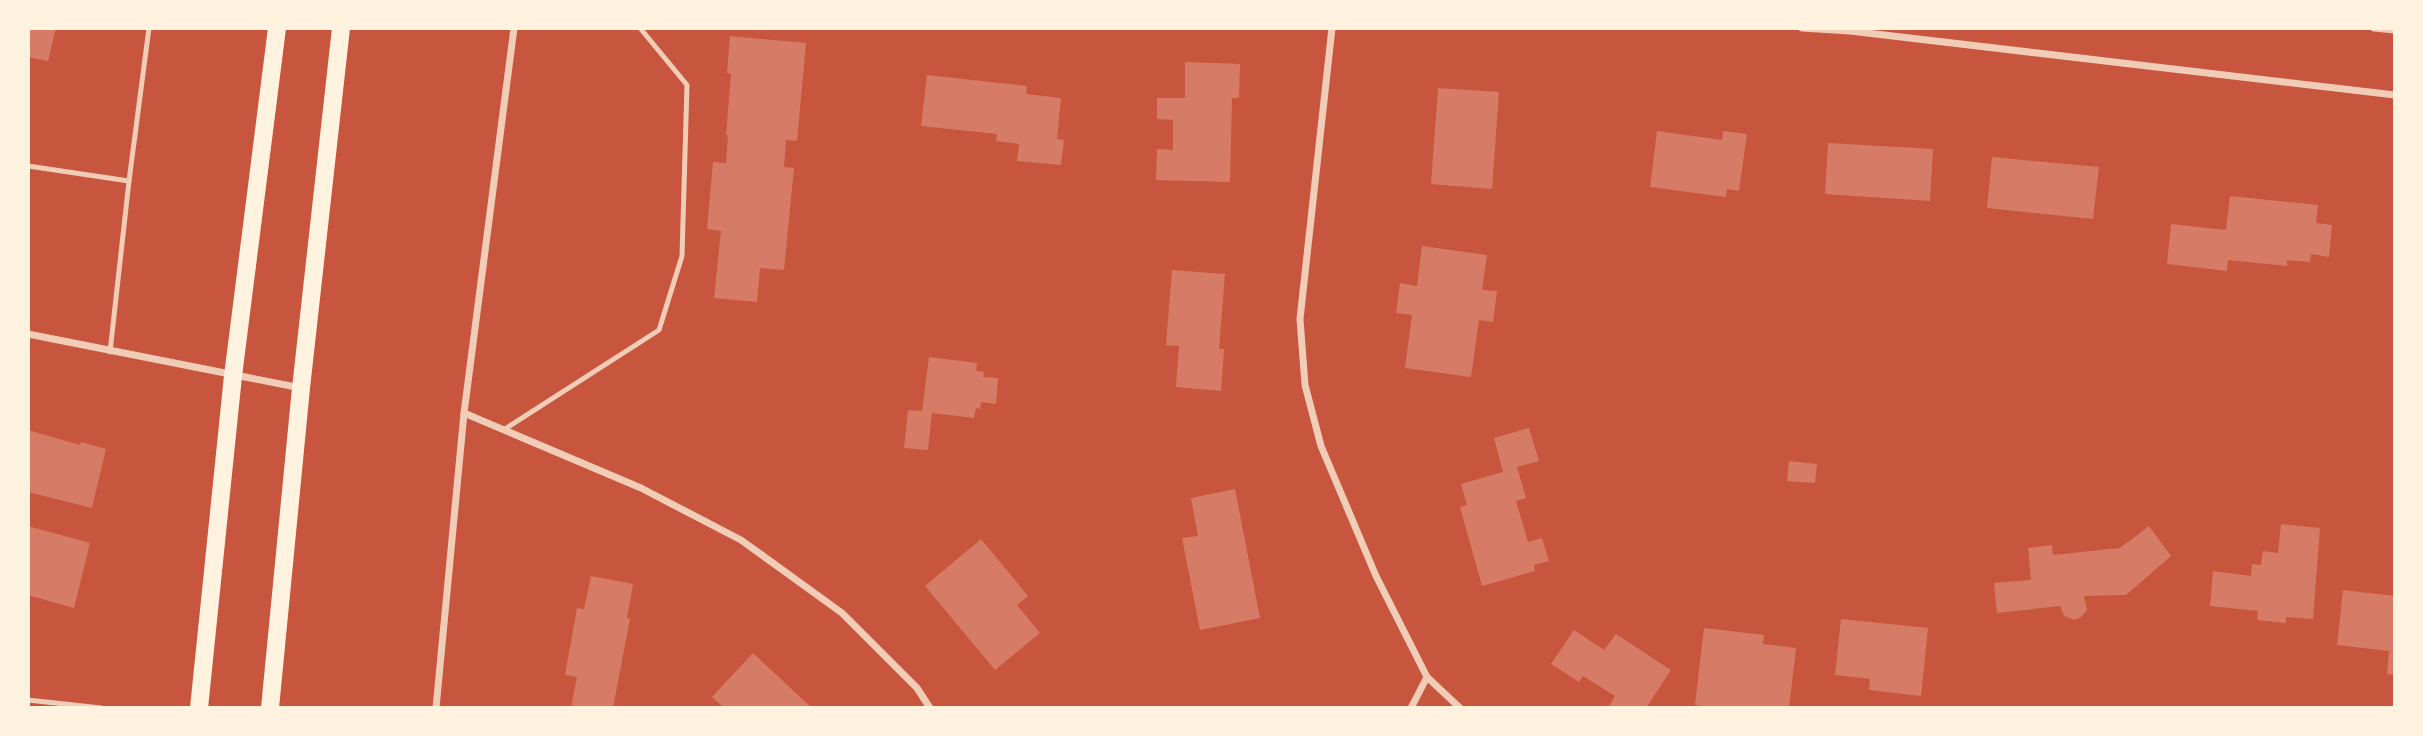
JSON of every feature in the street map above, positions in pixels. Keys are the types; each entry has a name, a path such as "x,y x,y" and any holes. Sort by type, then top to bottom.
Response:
{"main road":[{"path":"199,708 233,376 277,28"},
{"path":"270,708 301,388 341,28"}],"street":[{"path":"436,708 464,413 514,28"},
{"path":"1332,28 1300,319 1305,385 1321,446 1376,576 1427,677 1460,708"},
{"path":"1802,28 1850,30 2395,94"},
{"path":"2374,28 2395,30"},
{"path":"28,334 301,388"},
{"path":"464,413 641,488 741,540 842,613 917,688 930,708"},
{"path":"1411,708 1427,677"}],"lane":[{"path":"110,352 149,28"},
{"path":"505,429 659,330 682,256 687,85 640,28"},
{"path":"28,166 129,181"},
{"path":"28,699 102,708"}],"building":[{"path":"28,28 56,28 48,61 28,57"},
{"path":"730,36 806,43 797,141 786,140 784,167 794,168 784,270 760,268 757,302 714,298 721,231 707,229 713,162 726,163 731,74 727,73"},
{"path":"1185,62 1240,64 1239,98 1232,98 1230,182 1156,180 1157,149 1173,150 1173,120 1157,119 1157,98 1185,98"},
{"path":"927,75 1027,86 1026,94 1061,98 1057,139 1064,140 1061,165 1017,161 1019,144 996,141 997,134 921,126"},
{"path":"1438,88 1499,92 1492,189 1431,184"},
{"path":"1657,131 1722,140 1723,131 1747,134 1739,191 1727,189 1726,197 1650,187"},
{"path":"1828,143 1933,149 1930,201 1825,194"},
{"path":"1992,157 2099,167 2093,219 1987,208"},
{"path":"2230,196 2318,205 2316,223 2332,225 2329,257 2311,254 2310,262 2287,260 2287,266 2228,260 2227,271 2167,264 2171,224 2226,230"},
{"path":"1422,246 1487,255 1482,290 1497,291 1493,322 1479,320 1471,377 1405,368 1412,315 1396,313 1400,283 1417,286"},
{"path":"1172,270 1225,274 1219,349 1224,349 1221,391 1176,387 1179,346 1166,345"},
{"path":"929,357 977,363 976,371 984,372 983,377 998,378 996,404 981,402 980,409 976,408 974,418 932,413 928,450 904,448 908,410 922,411"},
{"path":"1529,428 1539,461 1517,467 1526,498 1516,501 1528,542 1542,538 1549,561 1534,565 1535,571 1482,586 1460,507 1467,505 1461,484 1503,472 1494,438"},
{"path":"28,430 80,445 81,442 106,449 92,508 28,492"},
{"path":"1789,461 1817,464 1815,483 1787,481"},
{"path":"1235,489 1260,618 1200,630 1182,538 1198,536 1191,498"},
{"path":"2281,524 2320,528 2313,619 2286,617 2286,623 2257,620 2258,611 2210,606 2213,571 2251,576 2252,564 2261,565 2263,551 2278,553"},
{"path":"28,526 90,543 74,608 28,595"},
{"path":"2149,526 2171,556 2126,595 2084,596 2087,610 2075,620 2064,616 2060,606 1997,613 1994,583 2031,580 2028,548 2052,545 2053,555 2120,548"},
{"path":"981,539 1028,596 1017,605 1040,633 995,670 925,586"},
{"path":"591,576 633,584 627,618 630,619 613,708 571,708 577,677 565,675 577,608 584,609"},
{"path":"2343,590 2395,596 2395,675 2387,674 2389,651 2337,645"},
{"path":"1841,619 1928,628 1921,696 1869,690 1870,679 1835,675"},
{"path":"1704,628 1764,635 1763,644 1796,648 1789,708 1723,708 1695,705"},
{"path":"1574,630 1604,650 1616,634 1671,670 1646,708 1608,708 1615,696 1583,676 1579,682 1551,664"},
{"path":"753,653 812,708 724,708 712,697"}]}
